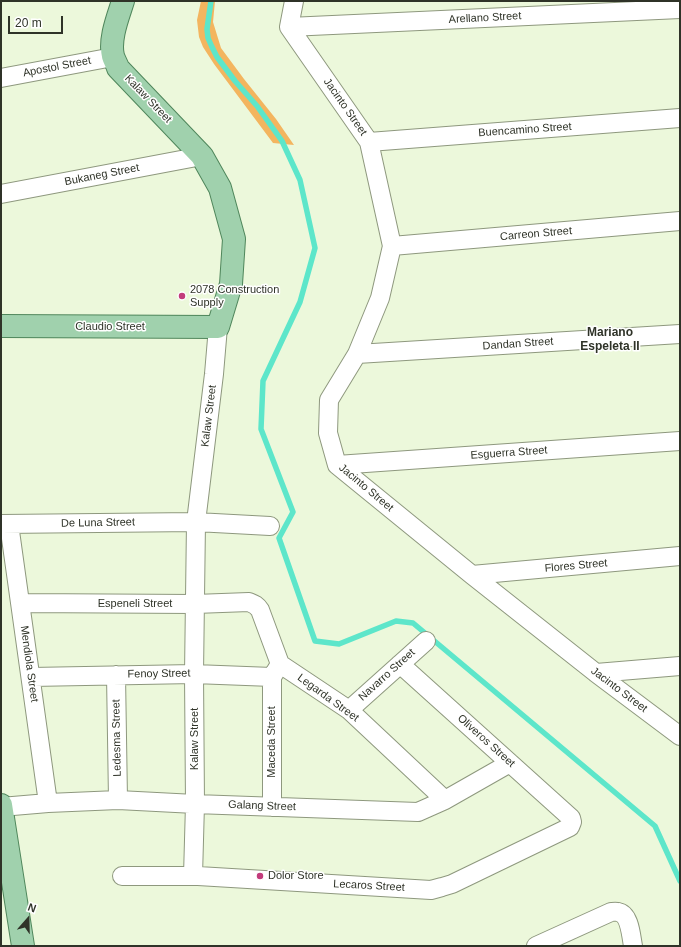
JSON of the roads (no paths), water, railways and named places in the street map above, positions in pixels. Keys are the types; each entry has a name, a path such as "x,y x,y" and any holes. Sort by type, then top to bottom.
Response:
{"main road":[{"path":"113,57 112,41 123,1"},
{"name":"Kalaw Street","path":"113,57 118,68 202,156 220,188 234,239 231,284 218,328"},
{"name":"Claudio Street","path":"1,326 218,328"},
{"path":"1,806 23,946"}],"street":[{"path":"289,27 294,1"},
{"name":"Arellano Street","path":"289,27 680,9"},
{"name":"Jacinto Street","path":"289,27 369,142 392,246 380,298 357,354 329,400 328,434 337,466 596,673 680,736"},
{"name":"Apostol Street","path":"1,78 113,57"},
{"name":"Buencamino Street","path":"369,142 680,118"},
{"name":"Bukaneg Street","path":"1,194 202,156"},
{"name":"Carreon Street","path":"392,246 680,222"},
{"name":"Kalaw Street","path":"192,876 195,804 194,674 196,522 214,374 218,328"},
{"name":"Dandan Street","path":"357,354 680,334"},
{"name":"Esguerra Street","path":"337,466 680,441"},
{"name":"De Luna Street","path":"5,524 196,522 270,526"},
{"name":"Mendiola Street","path":"5,524 20,603 48,803"},
{"name":"Flores Street","path":"472,575 680,556"},
{"name":"Espeneli Street","path":"20,603 195,604 249,602 258,606 260,610 276,671"},
{"name":"Navarro Street","path":"348,710 426,640"},
{"name":"Oliveros Street","path":"400,664 571,818"},
{"path":"596,673 680,666"},
{"name":"Fenoy Street","path":"31,677 276,671"},
{"name":"Legarda Street","path":"276,671 348,710 445,800"},
{"name":"Maceda Street","path":"272,807 276,671"},
{"name":"Ledesma Street","path":"116,675 118,800"},
{"name":"Galang Street","path":"1,806 118,800 418,812 445,800 510,763"},
{"name":"Lecaros Street","path":"122,876 192,876 430,890 452,884 570,827 572,822 571,818"},
{"path":"536,946 611,912 623,914 627,919 633,946"}],"waterway":[{"path":"211,1 207,29 208,38 217,57 235,81 257,106 282,141 300,180 315,248 300,302 263,381 261,429 293,512 279,538 315,641 339,644 396,621 413,623 655,826 680,881"}],"place":[{"name":"2078 Construction Supply","path":"182,296"},
{"name":"Dolor Store","path":"260,876"}],"district":[{"name":"Mariano Espeleta II","path":"610,340"}]}
